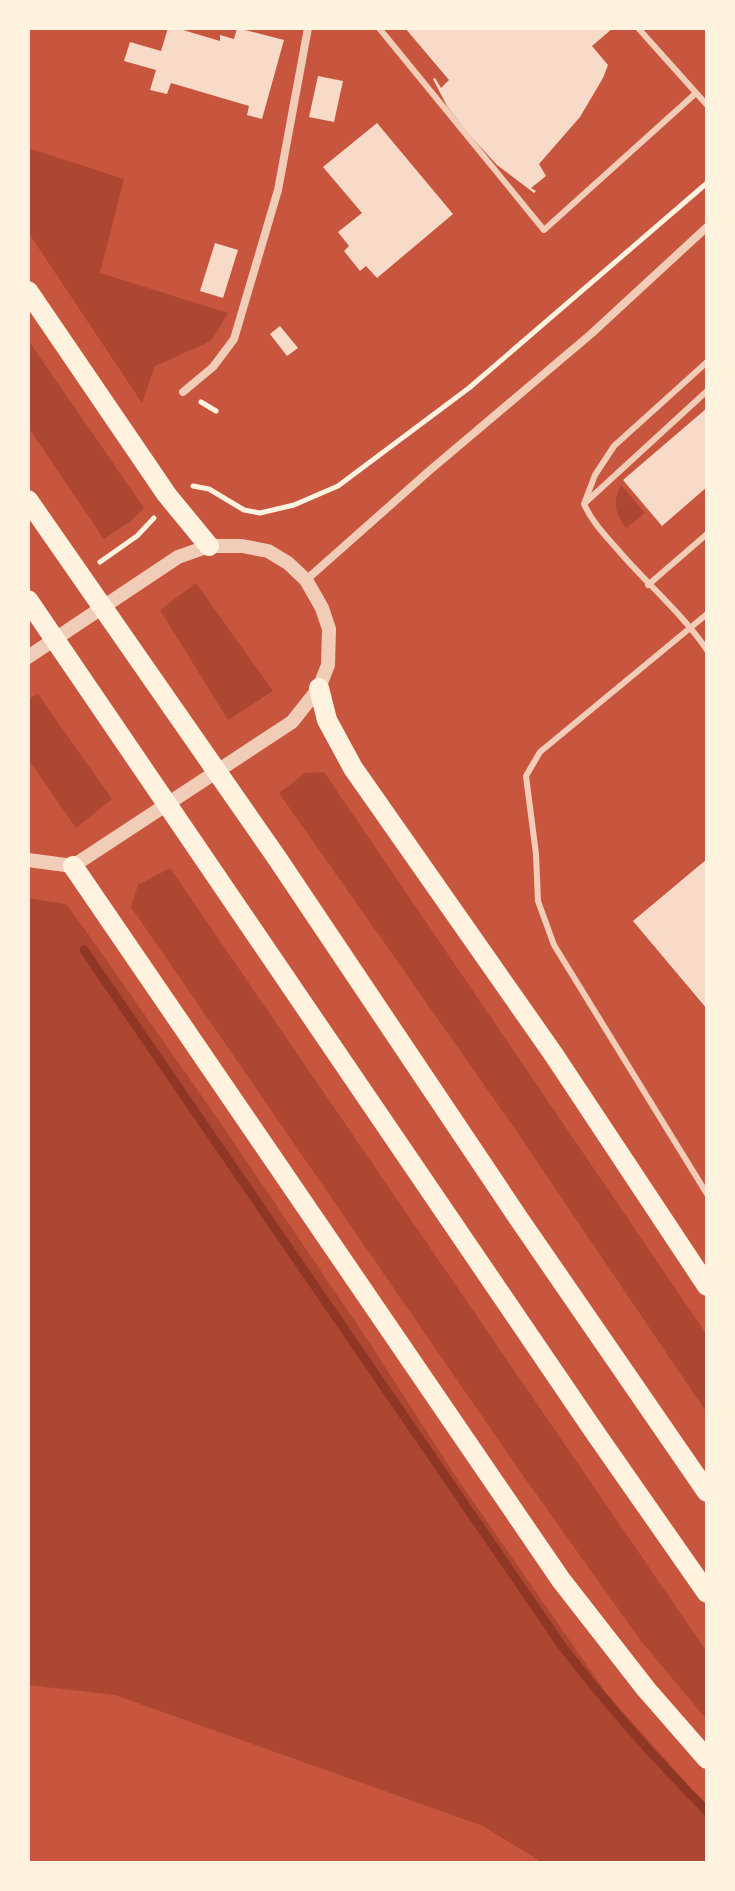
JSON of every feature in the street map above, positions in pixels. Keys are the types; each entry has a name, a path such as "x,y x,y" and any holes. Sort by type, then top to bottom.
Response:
{"main road":[{"path":"28,291 167,495 209,546"},
{"path":"28,500 277,858 707,1492"},
{"path":"28,600 707,1593"},
{"path":"319,688 327,720 353,768 554,1055 707,1286"},
{"path":"73,866 561,1580 646,1689 707,1759"}],"street":[{"path":"183,392 213,367 234,339 278,190 308,28"},
{"path":"306,580 591,334 707,227"},
{"path":"28,657 178,557 209,546 242,546 268,551 288,563 306,580 322,608 329,629 328,665 319,688 292,722 73,866 28,860"}],"lane":[{"path":"379,28 544,230 696,93"},
{"path":"638,28 707,105"},
{"path":"707,362 614,446 595,475 584,504 591,519 648,585 692,627 707,650"},
{"path":"584,504 707,391"},
{"path":"648,585 707,534"},
{"path":"707,614 540,752 526,776 536,854 538,901 554,945 707,1194"}],"path":[{"path":"153,520 167,495 187,486 202,486 244,510 260,513 294,505 338,486 469,388 707,183"}],"shaded area":[{"path":"28,148 124,179 100,273 228,313 211,341 155,366 142,403 28,232"},
{"path":"28,340 144,508 104,539 28,427"},
{"path":"621,485 645,513 626,528 616,508"},
{"path":"196,583 273,691 228,720 160,610"},
{"path":"38,694 112,799 76,828 28,759 28,699"},
{"path":"324,772 707,1335 707,1413 513,1126 279,793 305,773"},
{"path":"170,868 707,1652 707,1720 641,1641 517,1467 131,907 138,885"},
{"path":"28,898 66,904 224,1128 456,1477 607,1694 707,1806 707,1863 543,1863 483,1826 115,1695 28,1685"}],"building":[{"path":"168,28 184,28 220,41 220,35 234,39 237,28 284,40 262,119 247,115 249,106 171,83 167,94 150,90 156,70 124,61 130,42 161,51"},
{"path":"405,28 613,28 592,46 608,65 603,78 580,117 539,164 546,176 531,188 536,191 534,193 497,165 466,131 447,106 433,79 441,88 449,80"},
{"path":"318,76 343,81 334,122 309,117"},
{"path":"377,123 453,214 377,278 366,266 360,271 344,251 349,246 338,232 362,213 323,167"},
{"path":"215,243 238,250 223,298 200,291"},
{"path":"280,326 298,348 287,356 270,334"},
{"path":"707,408 707,487 662,526 623,480"},
{"path":"707,859 707,1009 633,921"}],"waterway":[{"path":"84,950 562,1646 632,1731 707,1811"}]}
